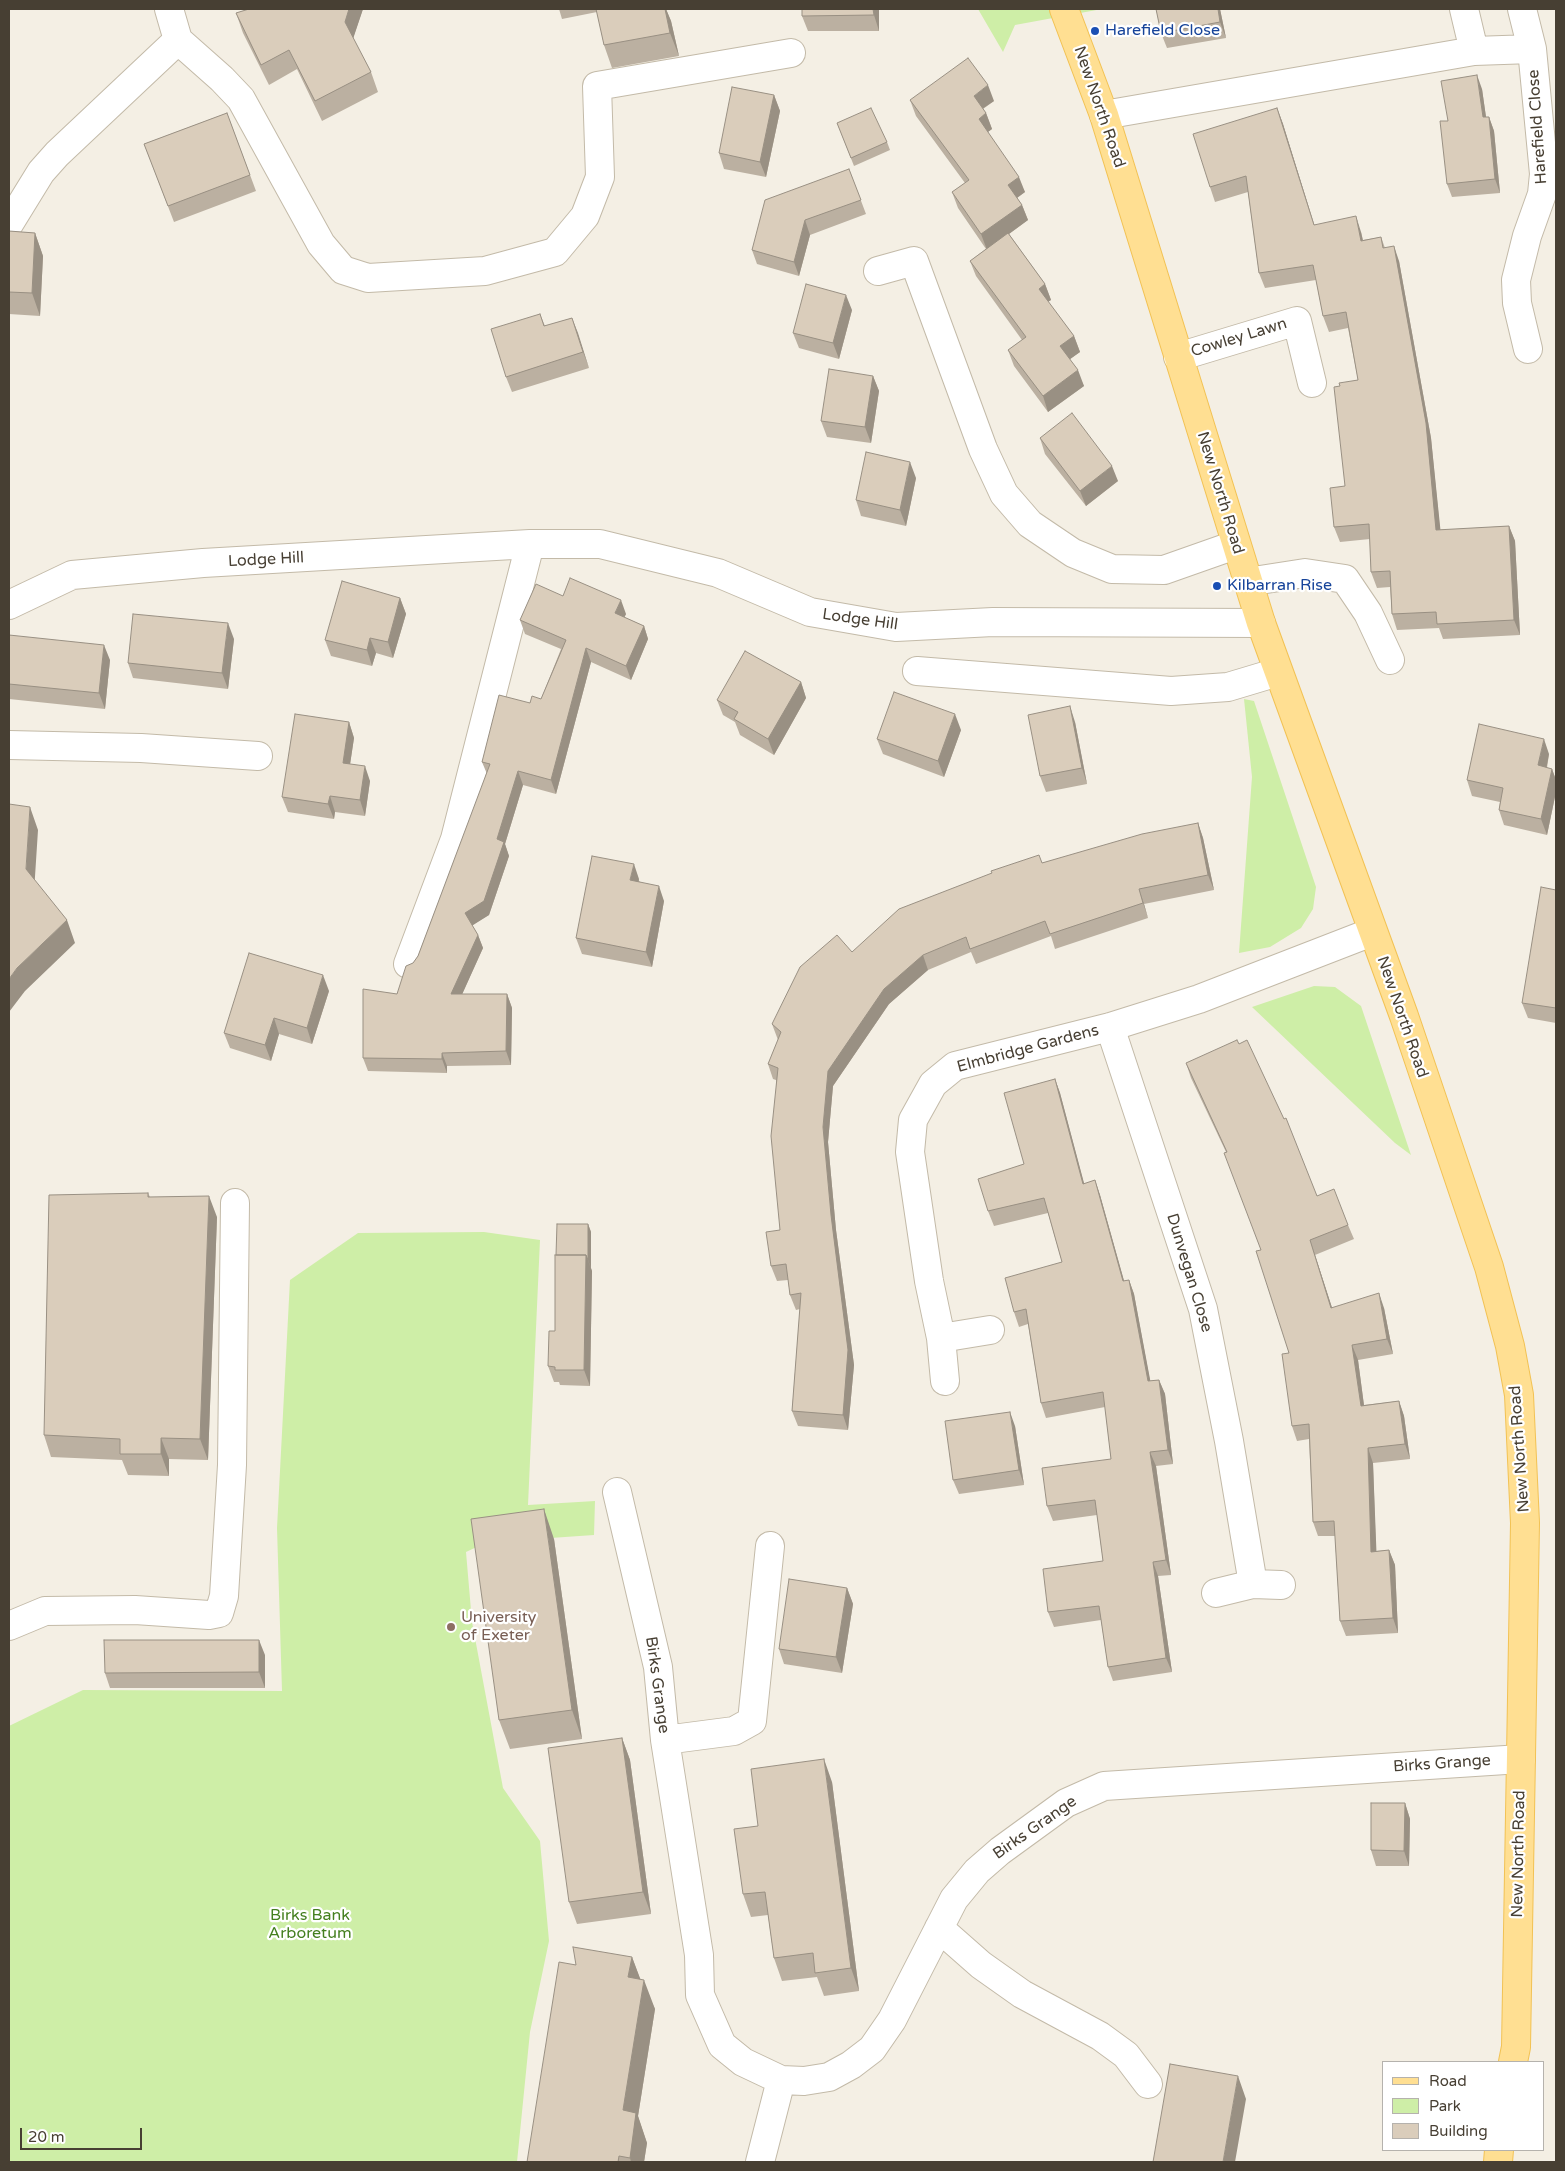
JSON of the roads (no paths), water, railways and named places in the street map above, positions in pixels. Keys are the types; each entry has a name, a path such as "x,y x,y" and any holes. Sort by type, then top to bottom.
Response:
{"main road":[{"name":"New North Road","path":"1064,9 1104,115 1235,545 1261,624 1404,1016 1489,1267 1510,1346 1519,1395 1525,1523 1516,2047 1513,2061"}],"street":[{"path":"169,9 178,40 222,79 241,100 321,244 343,270 368,278 485,272 555,252 585,216 600,177 597,86 792,53"},
{"path":"1464,9 1474,51"},
{"name":"Harefield Close","path":"1522,9 1532,49 1544,174 1542,194 1527,236 1516,280 1518,303 1528,349"},
{"path":"9,224 41,172 57,154 178,40"},
{"name":"Harefield Close","path":"1104,115 1474,51 1532,49"},
{"path":"878,271 924,256 982,449 1004,494 1030,524 1073,553 1112,570 1164,570 1235,545"},
{"name":"Cowley Lawn","path":"1178,357 1297,320 1312,383"},
{"path":"408,964 455,839 530,544"},
{"name":"Lodge Hill","path":"9,605 72,575 203,563 530,544 600,544 718,573 810,612 896,627 1003,622 1261,624"},
{"path":"1247,582 1305,573 1345,578 1368,613 1390,660"},
{"path":"917,672 1170,691 1228,687 1278,672"},
{"path":"9,745 141,748 258,756"},
{"name":"Elmbridge Gardens","path":"945,1381 941,1338 930,1282 910,1152 912,1120 933,1084 955,1066 1110,1027 1199,999 1372,932"},
{"name":"Dunvegan Close","path":"1110,1027 1203,1309 1229,1441 1253,1584"},
{"path":"9,1626 45,1611 135,1610 209,1615 219,1613 224,1596 232,1465 235,1203"},
{"path":"941,1338 990,1330"},
{"name":"Birks Grange","path":"617,1492 658,1667 666,1740 699,1955 700,1995 722,2045 743,2062 781,2080 804,2081 829,2077 851,2065 872,2050 892,2020 954,1899 977,1871 1000,1851 1066,1803 1104,1786 1521,1759"},
{"path":"666,1740 734,1731 752,1721 770,1546"},
{"path":"1216,1593 1253,1584 1281,1585"},
{"path":"939,1928 981,1965 1022,1994 1100,2036 1126,2055 1148,2084"},
{"path":"760,2162 781,2080"}],"place":[{"name":"Harefield Close","path":"1095,31"},
{"name":"Kilbarran Rise","path":"1217,586"},
{"name":"University of Exeter","path":"451,1627"}],"park label":[{"name":"Birks Bank Arboretum","path":"310,1925"}]}
